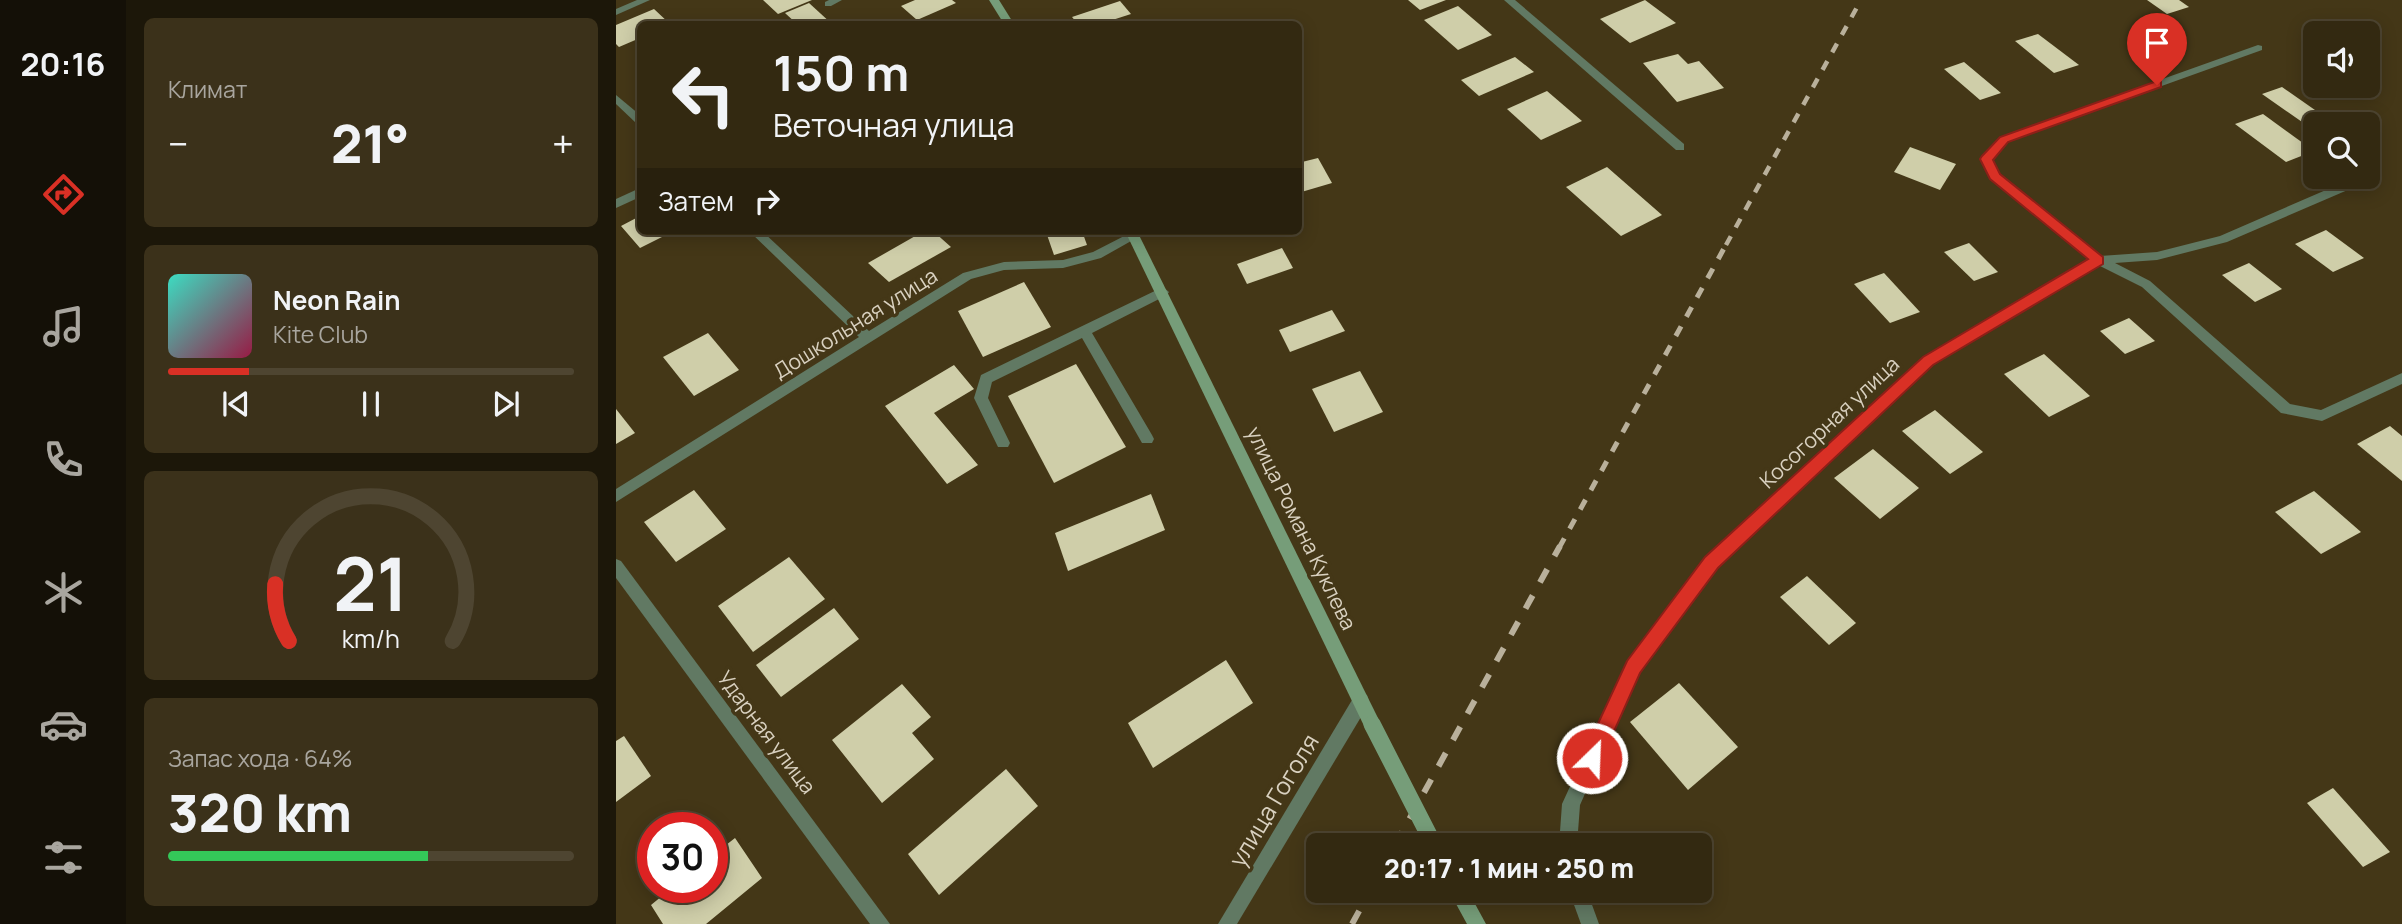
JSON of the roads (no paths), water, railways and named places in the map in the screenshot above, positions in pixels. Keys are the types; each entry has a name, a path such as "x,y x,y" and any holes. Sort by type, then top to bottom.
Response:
{"street":[{"path":"616,12 645,0"},
{"path":"994,0 1007,21"},
{"path":"1508,0 1680,147"},
{"path":"2259,48 2004,139 1987,159 1994,176 2098,260 2146,284 2286,409 2322,416 2402,378"},
{"path":"616,97 637,118"},
{"name":"Косогорная улица","path":"1568,833 1571,804 1633,667 1712,562 1928,361 2098,260 2157,256 2223,239 2339,189"},
{"path":"616,204 637,194"},
{"path":"759,235 868,338"},
{"name":"Дошкольная улица","path":"616,496 967,276 1004,266 1063,264 1097,255 1131,235"},
{"name":"улица Романа Куклева","path":"1134,235 1428,833"},
{"path":"1003,443 981,398 986,379 1163,292"},
{"path":"1084,330 1147,439"},
{"name":"Ударная улица","path":"616,566 881,924"},
{"name":"улица Гоголя","path":"1227,924 1361,701"},
{"path":"1465,903 1477,924"},
{"path":"1582,903 1590,924"}],"railway":[{"path":"1726,245 1861,0"},
{"path":"1559,548 1727,243"},
{"path":"1402,833 1560,546"},
{"path":"1352,924 1363,903"}]}
